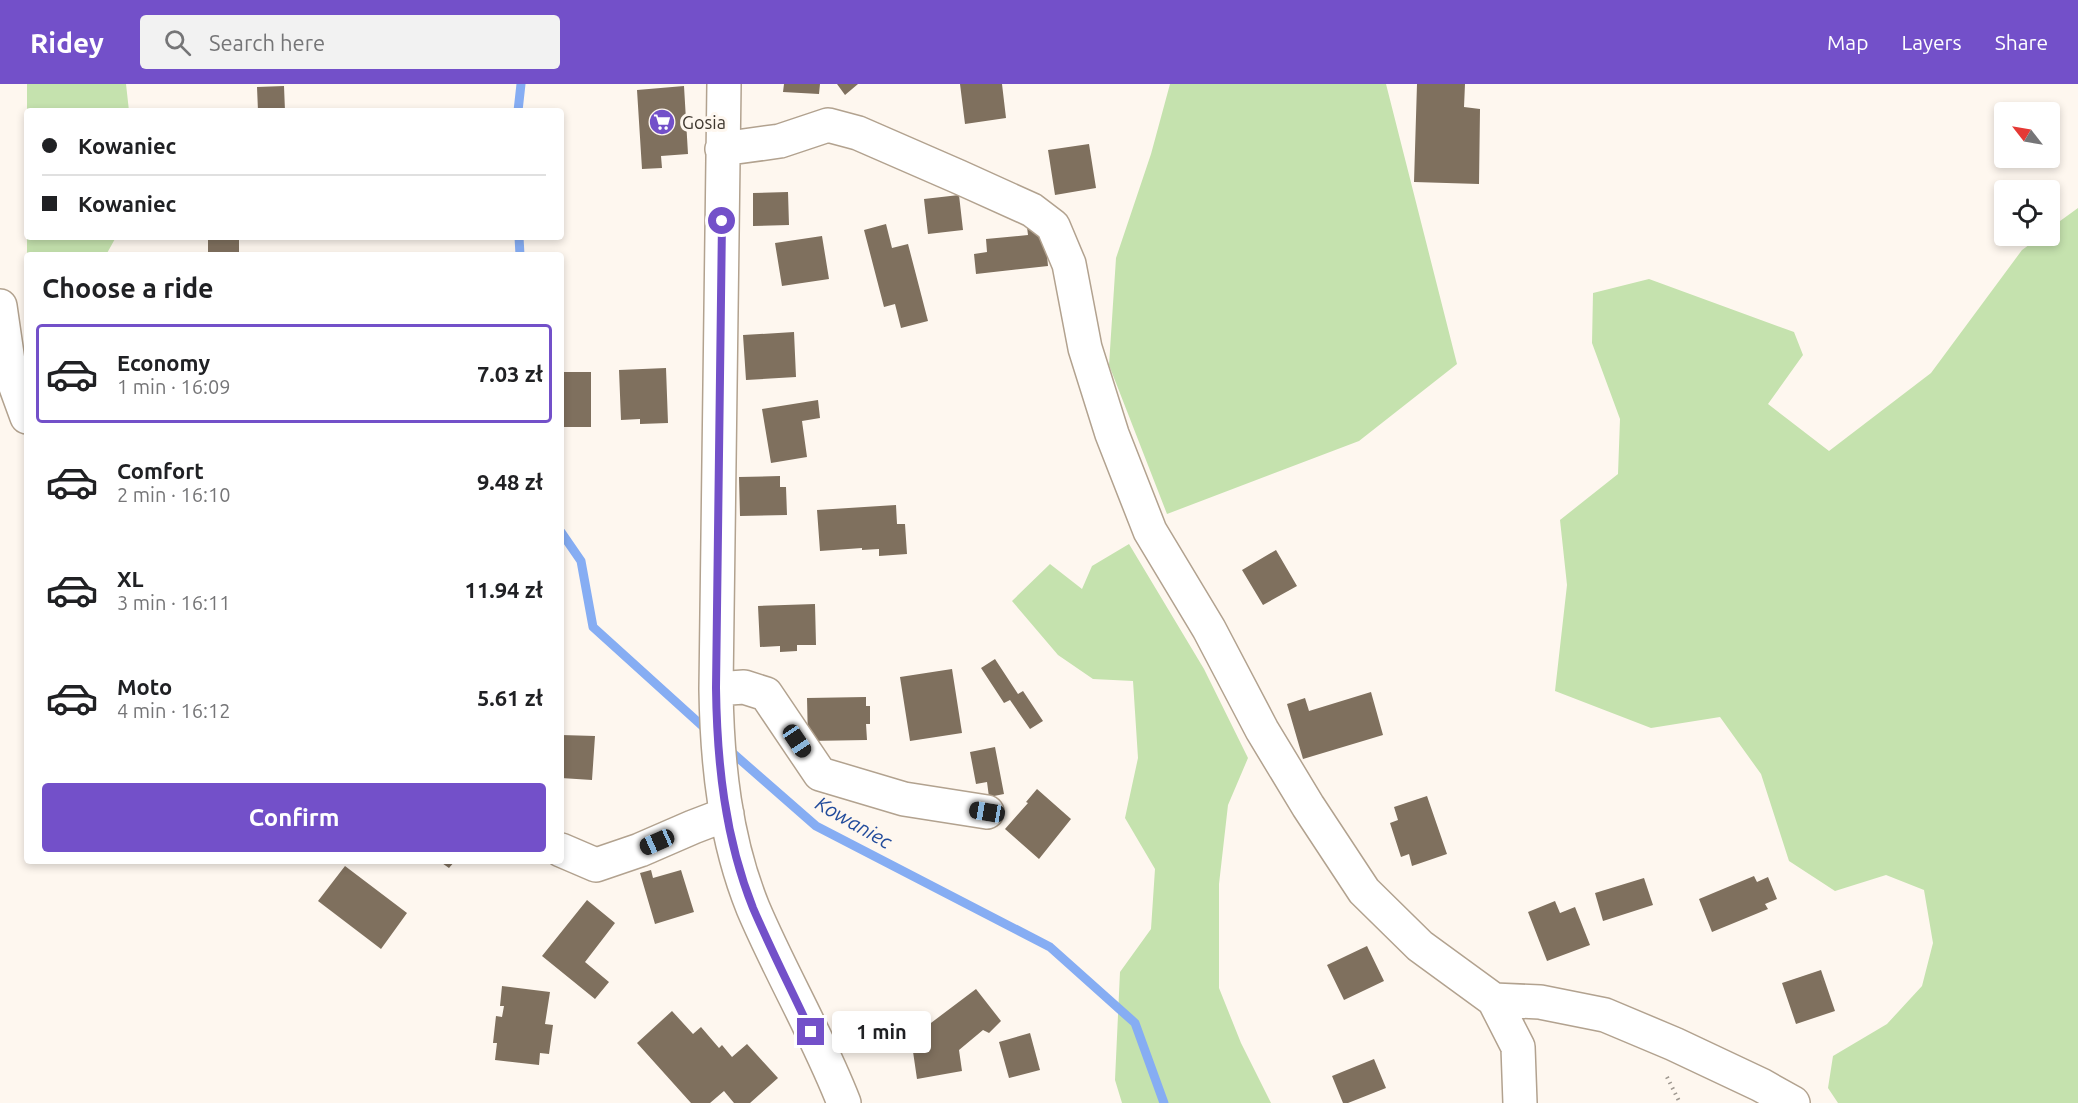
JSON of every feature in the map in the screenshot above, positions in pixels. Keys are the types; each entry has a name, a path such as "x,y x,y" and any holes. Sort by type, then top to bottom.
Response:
{"street":[{"path":"724,84 716,682 721,780 737,858 753,907 844,1103"},
{"path":"722,149 780,141 828,125 858,134 959,177 1032,210 1053,226 1069,264 1085,348 1112,434 1150,531 1209,628 1262,730 1308,806 1364,891 1420,946 1494,1000 1518,1047 1520,1103"},
{"path":"0,306 9,368 24,409"},
{"path":"716,682 766,694 820,774 904,799 987,812"},
{"path":"564,851 596,865 640,850 727,814"},
{"path":"1494,1000 1540,1002 1605,1015 1674,1044 1761,1085 1793,1103"}],"green space":[{"path":"27,84 126,84 129,108 27,108"},
{"path":"1170,84 1386,84 1457,364 1359,441 1167,514 1109,365 1116,258 1151,154"},
{"path":"2078,208 2078,1103 1838,1103 1828,1088 1833,1056 1887,1024 1922,986 1933,943 1924,890 1886,875 1835,891 1789,861 1761,774 1720,717 1651,728 1555,691 1567,585 1560,520 1618,474 1620,419 1592,343 1593,293 1649,279 1794,332 1803,355 1768,404 1829,451 1931,373 2022,250 2027,246 2060,246 2060,221"},
{"path":"27,240 114,240 108,252 27,252"},
{"path":"1129,544 1204,669 1248,758 1228,805 1219,884 1219,988 1241,1043 1271,1103 1122,1103 1115,1080 1120,972 1151,929 1155,869 1125,818 1138,758 1133,681 1093,679 1058,655 1012,601 1050,564 1082,589 1092,566"}],"building":[{"path":"784,84 820,84 819,94 783,92"},
{"path":"837,84 858,84 845,95"},
{"path":"960,84 1002,84 1006,118 965,124"},
{"path":"1417,84 1465,84 1464,107 1480,109 1479,184 1414,182"},
{"path":"284,86 285,108 258,108 257,87"},
{"name":"Gosia","path":"684,86 688,154 661,156 662,168 642,169 637,90"},
{"path":"1089,144 1096,188 1055,195 1048,150"},
{"path":"788,192 789,225 753,226 753,193"},
{"path":"959,195 963,230 928,234 924,199"},
{"path":"886,224 892,248 908,244 928,321 901,328 895,304 884,307 864,230"},
{"path":"1038,226 1045,233 1048,266 976,274 974,254 987,252 986,239 1028,235 1027,227"},
{"path":"822,236 829,279 782,286 775,243"},
{"path":"208,240 239,240 239,252 208,252"},
{"path":"794,332 796,377 746,380 743,335"},
{"path":"666,368 668,423 640,424 640,419 621,420 619,370"},
{"path":"564,372 591,372 591,427 564,427"},
{"path":"818,400 820,418 802,421 807,457 771,463 762,409"},
{"path":"780,476 780,487 786,487 787,515 740,516 739,477"},
{"path":"896,505 897,524 905,524 907,554 879,556 879,549 862,550 862,548 820,551 817,510"},
{"path":"1276,550 1297,586 1263,605 1242,570"},
{"path":"815,604 816,645 797,645 797,651 780,652 780,646 760,647 758,606"},
{"path":"995,659 1018,694 1023,691 1043,721 1030,729 1010,700 1004,703 981,668"},
{"path":"952,669 962,733 910,741 900,677"},
{"path":"1371,692 1383,735 1303,759 1287,704 1305,698 1309,711"},
{"path":"866,697 866,706 870,706 870,724 866,724 867,740 808,741 807,698"},
{"path":"564,735 595,736 592,780 564,778"},
{"path":"995,747 1004,794 989,797 987,782 976,784 970,752"},
{"path":"1037,789 1071,819 1039,859 1005,829"},
{"path":"1427,796 1447,854 1412,866 1409,854 1401,857 1390,823 1398,820 1394,807"},
{"path":"345,866 407,913 381,949 318,901"},
{"path":"651,870 653,878 681,870 694,912 655,924 640,873"},
{"path":"1754,876 1757,882 1768,877 1777,899 1765,904 1768,909 1712,932 1699,899"},
{"path":"1644,878 1653,905 1603,921 1595,893"},
{"path":"587,900 615,923 585,962 609,982 595,999 542,956"},
{"path":"1555,901 1560,913 1575,907 1590,945 1547,961 1528,912"},
{"path":"1367,946 1384,981 1344,1000 1327,965"},
{"path":"1821,970 1835,1011 1796,1024 1782,983"},
{"path":"502,986 550,992 545,1024 553,1025 549,1054 540,1053 539,1065 495,1060 497,1043 493,1043 496,1016 502,1017 504,1006 500,1006"},
{"path":"976,989 1001,1021 989,1033 983,1030 959,1050 962,1071 917,1079 911,1038"},
{"path":"672,1011 693,1034 701,1027 719,1048 722,1045 732,1057 747,1044 778,1078 750,1103 734,1103 724,1091 710,1103 691,1103 637,1043"},
{"path":"1030,1033 1040,1070 1009,1078 999,1042"},
{"path":"1374,1059 1386,1088 1343,1103 1332,1076"}],"waterway":[{"name":"Kowaniec","path":"518,108 521,84"},
{"name":"Kowaniec","path":"519,240 520,252"},
{"name":"Kowaniec","path":"564,536 581,561 593,627 709,732"},
{"name":"Kowaniec","path":"728,749 816,826 1050,947 1135,1023 1164,1103"}],"place":[{"name":"Gosia","path":"662,122"}],"route":[{"path":"722,221 716,688 721,780 737,858 753,907 811,1032"}]}
